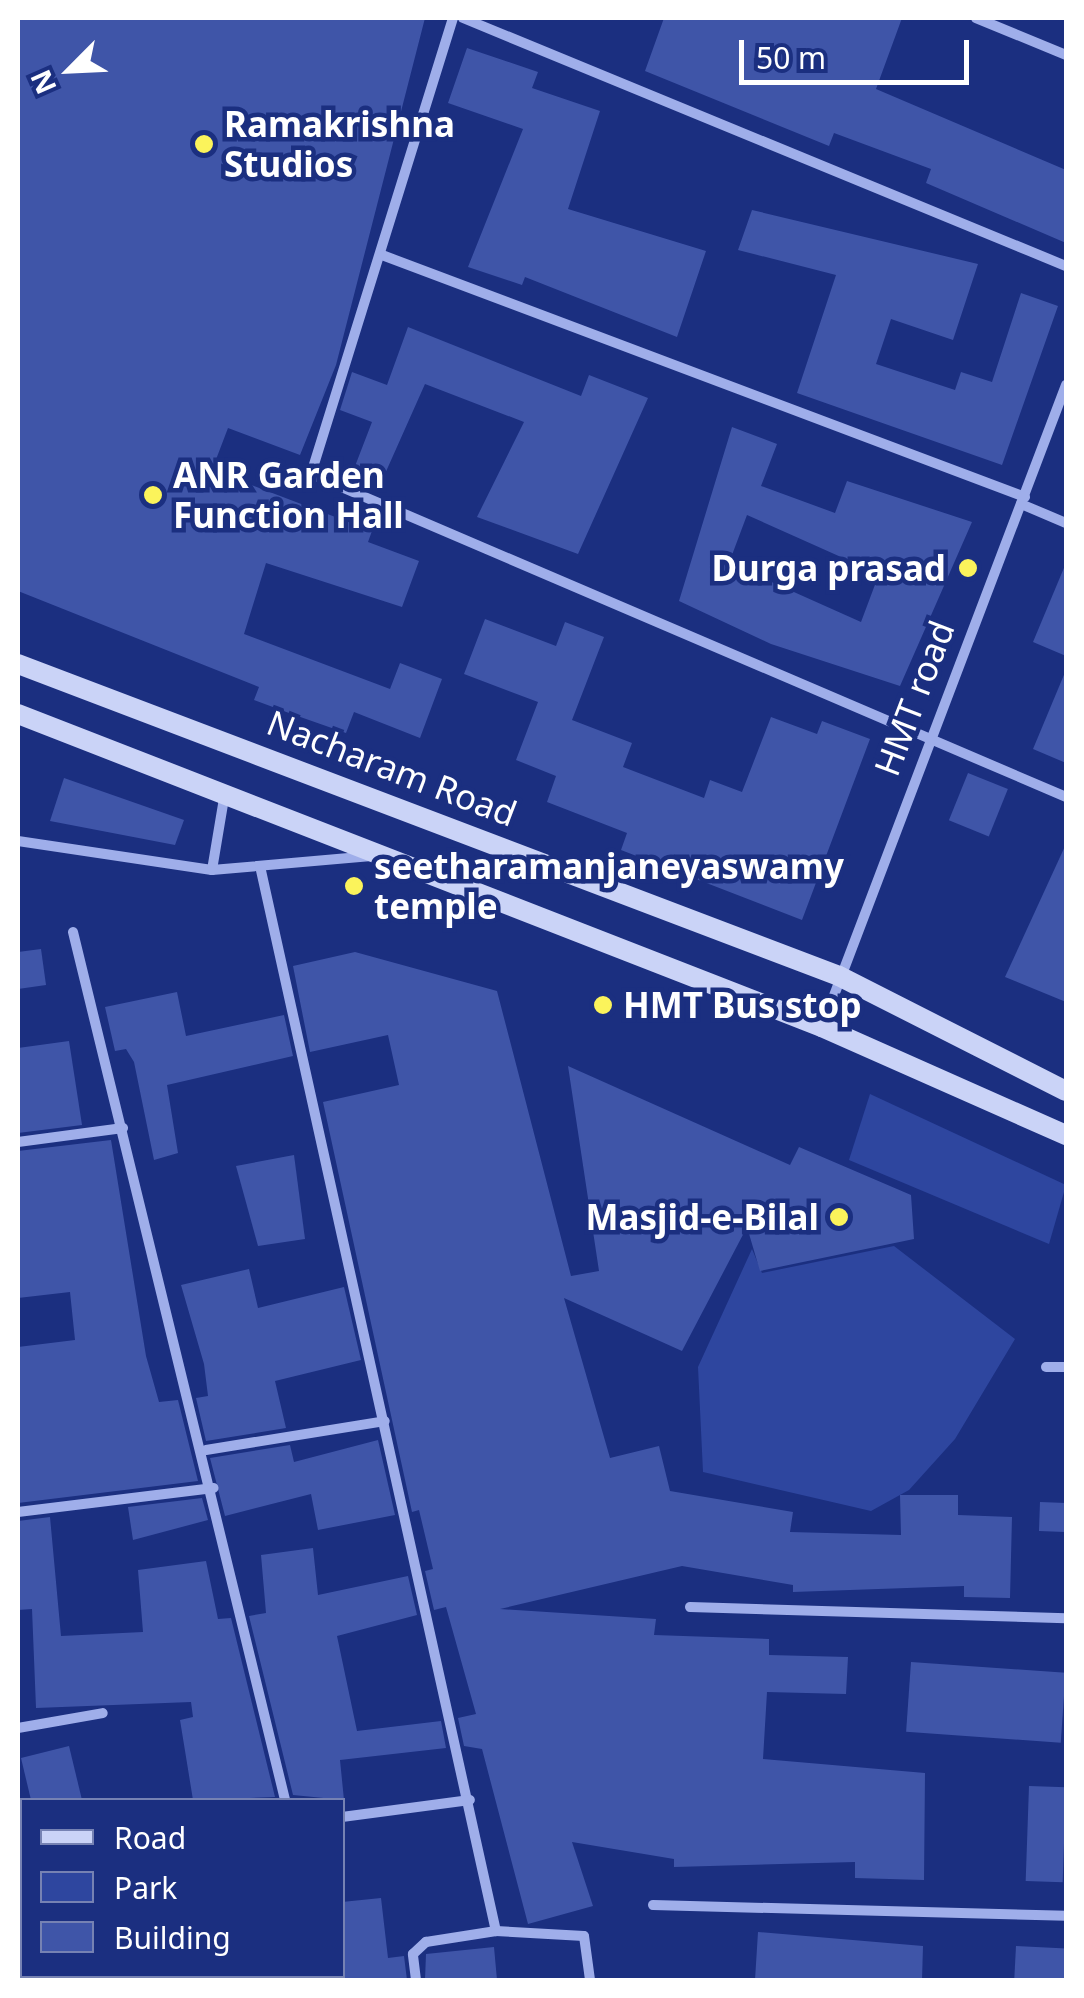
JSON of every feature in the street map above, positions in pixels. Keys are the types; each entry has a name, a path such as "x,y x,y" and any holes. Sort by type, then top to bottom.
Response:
{"main road":[{"name":"Nacharam Road","path":"18,664 839,976 1066,1091"},
{"path":"18,714 224,798 387,854 822,1027 1066,1134"}],"street":[{"path":"454,18 311,474 1066,797"},
{"path":"463,18 1066,266"},
{"path":"976,18 1066,55"},
{"path":"382,256 1023,500 1066,523"},
{"name":"HMT road","path":"822,1027 927,737 1066,385"},
{"path":"212,870 224,798"},
{"path":"18,840 212,870 387,854"},
{"path":"260,866 496,1931"},
{"path":"73,932 206,1450 285,1798"},
{"path":"18,1142 123,1128"},
{"path":"1046,1367 1066,1368"},
{"path":"206,1450 385,1421"},
{"path":"18,1512 214,1488"},
{"path":"690,1607 1066,1618"},
{"path":"18,1728 103,1713"},
{"path":"345,1817 470,1800"},
{"path":"652,1905 1066,1916"},
{"path":"416,1980 413,1954 426,1942 496,1931 584,1936 590,1980"}],"green space":[{"path":"870,1094 1066,1185 1049,1244 849,1160"},
{"path":"894,1246 1015,1339 955,1439 909,1490 871,1511 703,1472 698,1367 752,1249 762,1273"}],"building":[{"path":"18,18 425,18 336,365 300,455 228,428 212,470 372,531 368,542 419,561 402,607 266,563 244,634 390,689 400,663 442,679 420,738 354,712 346,733 289,713 254,700 259,687 18,591"},
{"path":"664,18 902,18 876,89 1066,170 1066,243 926,183 931,169 834,133 829,146 645,71"},
{"path":"467,48 538,72 532,88 600,111 568,209 706,251 677,337 525,277 522,285 468,267 523,129 448,103"},
{"path":"752,210 978,264 953,340 891,319 876,364 955,390 961,372 992,382 1021,293 1058,306 1002,465 797,393 836,275 738,250"},
{"path":"408,327 581,396 589,375 648,398 578,554 477,517 524,422 425,384 380,485 352,474 372,422 340,410 352,372 387,385"},
{"path":"732,427 777,444 761,486 835,513 847,481 972,522 900,686 771,644 679,601","holes":["747,515 879,574 861,622 729,563"]},
{"path":"1066,563 1066,656 1033,642"},
{"path":"485,619 556,646 565,622 604,637 572,720 632,743 623,767 704,798 710,780 742,792 771,717 817,734 822,721 870,739 802,920 621,850 627,833 547,802 556,776 516,760 538,702 464,674"},
{"path":"1066,670 1066,763 1033,749"},
{"path":"968,773 1008,789 989,836 949,820"},
{"path":"64,778 184,820 175,845 50,821"},
{"path":"1066,844 1066,1002 1005,977"},
{"path":"41,949 46,985 18,989 18,952"},
{"path":"355,952 497,991 571,1276 599,1271 568,1066 790,1165 799,1147 911,1195 914,1239 760,1271 747,1227 682,1351 564,1298 610,1458 659,1446 670,1491 793,1512 790,1532 901,1535 900,1495 958,1495 958,1515 1012,1517 1010,1598 964,1597 964,1586 793,1592 793,1585 682,1566 500,1609 656,1619 654,1635 769,1639 769,1655 848,1657 846,1694 767,1692 763,1759 925,1773 924,1880 855,1878 855,1862 674,1867 674,1859 572,1842 593,1906 528,1924 482,1749 464,1746 458,1718 476,1714 446,1607 434,1610 425,1571 433,1569 419,1510 412,1512 323,1102 399,1085 388,1035 310,1052 293,966"},
{"path":"177,992 186,1036 284,1015 293,1056 167,1085 178,1153 154,1160 134,1062 126,1049 115,1051 105,1007"},
{"path":"69,1041 82,1125 18,1133 18,1048"},
{"path":"111,1140 146,1356 159,1402 178,1400 198,1481 18,1503 18,1347 75,1340 70,1292 18,1298 18,1151"},
{"path":"294,1155 305,1239 258,1246 236,1166"},
{"path":"249,1269 258,1308 344,1287 361,1360 275,1381 286,1428 206,1441 196,1398 208,1396 204,1364 181,1285"},
{"path":"378,1440 395,1515 318,1530 311,1494 225,1516 210,1458 290,1445 294,1462"},
{"path":"202,1498 208,1520 133,1540 128,1507"},
{"path":"1040,1502 1066,1503 1065,1532 1039,1531"},
{"path":"50,1517 61,1636 143,1632 138,1570 206,1561 218,1619 231,1618 275,1797 193,1798 180,1720 193,1717 191,1702 36,1708 32,1609 18,1610 18,1521"},
{"path":"313,1548 318,1595 408,1576 417,1615 337,1636 357,1731 441,1721 446,1748 340,1760 344,1798 293,1795 249,1616 266,1613 261,1555"},
{"path":"911,1662 1066,1673 1061,1743 906,1732"},
{"path":"69,1746 82,1798 31,1798 21,1758"},
{"path":"1029,1786 1066,1787 1063,1882 1026,1881"},
{"path":"381,1898 388,1958 404,1956 407,1980 332,1980 345,1978 345,1902"},
{"path":"758,1932 923,1946 922,1980 755,1980"},
{"path":"1016,1946 1066,1949 1064,1980 1014,1980"},
{"path":"494,1947 497,1980 425,1980 426,1954"}],"place":[{"name":"Ramakrishna Studios","path":"204,144"},
{"name":"ANR Garden Function Hall","path":"153,495"},
{"name":"Durga prasad","path":"968,568"},
{"name":"seetharamanjaneyaswamy temple","path":"354,886"},
{"name":"HMT Bus stop","path":"603,1005"},
{"name":"Masjid-e-Bilal","path":"839,1217"}]}
